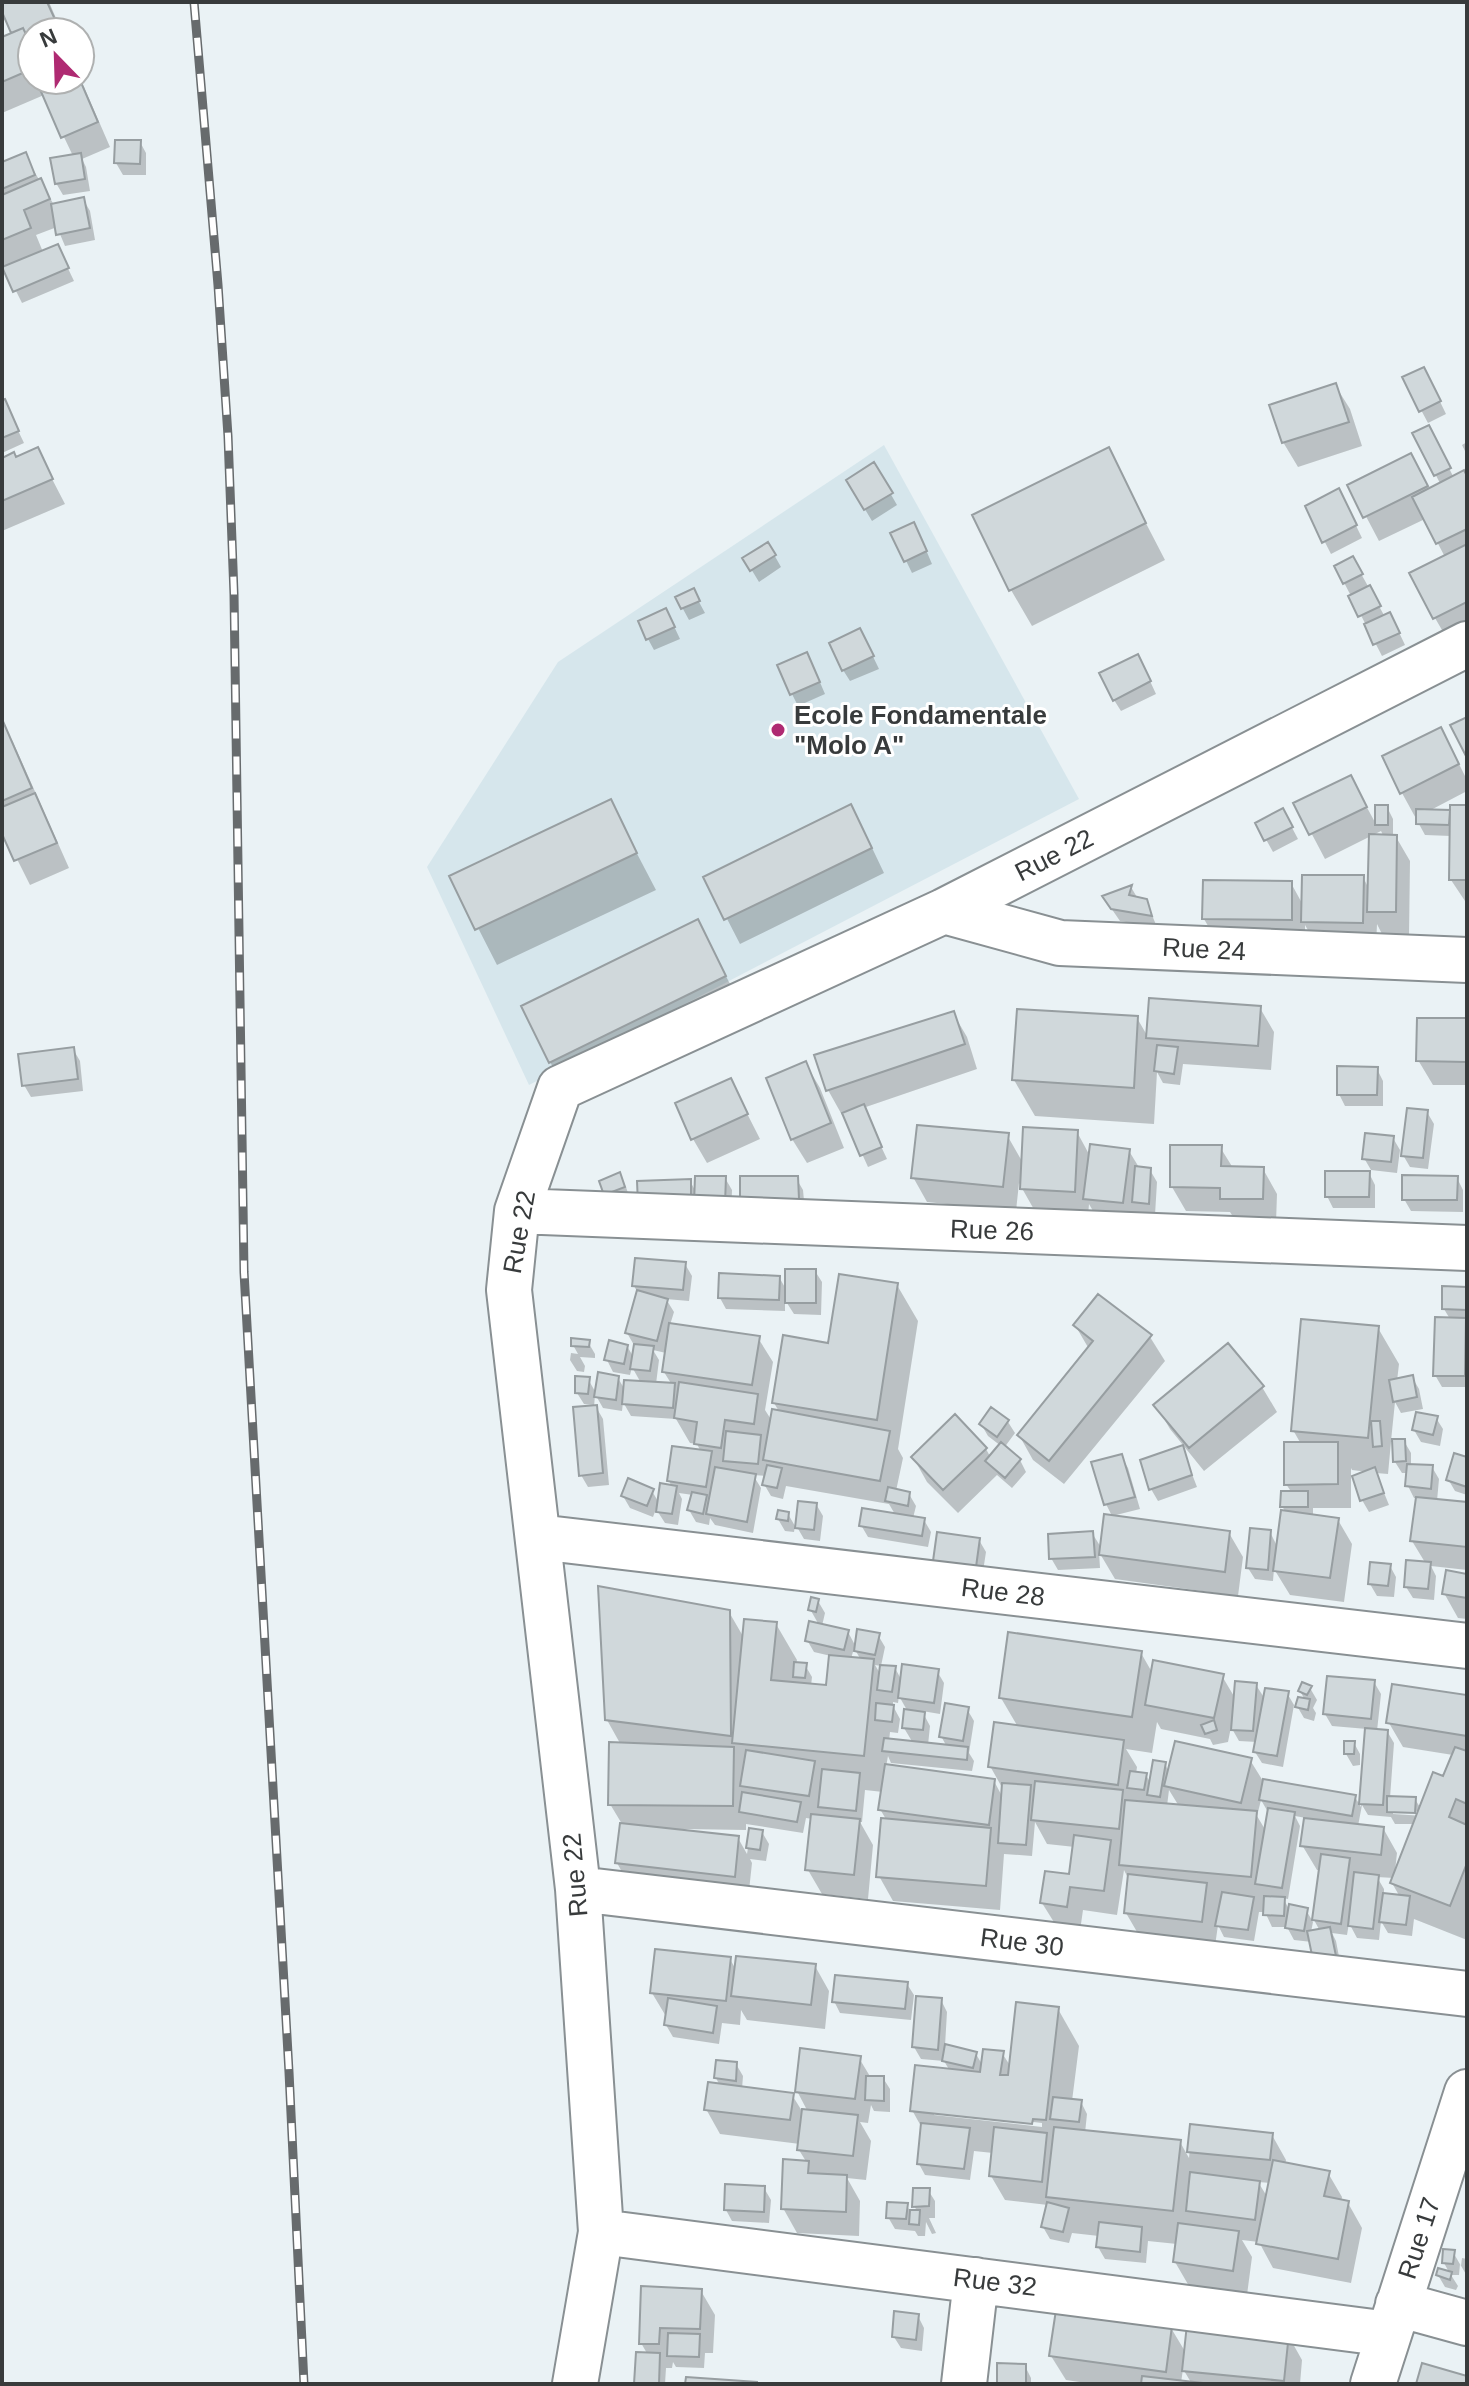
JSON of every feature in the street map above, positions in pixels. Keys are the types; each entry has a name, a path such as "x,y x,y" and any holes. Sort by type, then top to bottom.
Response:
{"street":[{"name":"Rue 22","path":"575,2384 601,2232 578,1889 509,1290 517,1211 560,1088 944,911 1467,644"},
{"name":"Rue 24","path":"944,911 1060,943 1467,960"},
{"name":"Rue 26","path":"517,1211 1467,1248"},
{"name":"Rue 28","path":"538,1537 1467,1646"},
{"name":"Rue 30","path":"578,1889 1467,1994"},
{"name":"Rue 17","path":"1373,2384 1467,2092"},
{"name":"Rue 32","path":"601,2232 976,2280 1393,2319 1467,2323"},
{"path":"964,2384 976,2280"}],"shaded area":[{"name":"Ecole Fondamentale \"Molo A\"","path":"884,445 1079,799 529,1085 427,867 558,662"}],"building":[{"path":"2,2 47,2 53,16 16,16 16,31 11,33 2,12"},
{"path":"16,31 16,76 2,82 2,37"},
{"path":"43,96 87,96 98,122 61,138"},
{"path":"115,140 141,140 140,164 114,163"},
{"path":"26,152 35,175 2,189 2,162"},
{"path":"81,153 85,179 55,184 50,158"},
{"path":"41,178 50,199 24,210 31,228 2,240 2,195"},
{"path":"84,197 90,228 56,235 51,204"},
{"path":"58,244 69,268 13,292 2,267"},
{"path":"1424,367 1441,401 1419,412 1402,377"},
{"path":"1336,383 1349,422 1282,443 1269,405"},
{"path":"5,399 19,431 2,438 2,400"},
{"path":"1429,425 1451,468 1434,476 1412,433"},
{"path":"38,447 53,479 2,501 2,458 14,452 16,457"},
{"path":"1109,447 1146,523 1009,591 972,515"},
{"path":"1411,453 1428,486 1363,518 1347,485"},
{"path":"874,462 893,493 864,510 846,480"},
{"path":"1464,470 1467,476 1467,529 1436,544 1412,497"},
{"path":"1339,488 1357,525 1322,543 1305,506"},
{"path":"914,522 927,551 904,562 890,533"},
{"path":"768,542 776,555 750,571 742,558"},
{"path":"1467,544 1467,602 1433,619 1409,573"},
{"path":"1353,556 1363,574 1343,584 1334,566"},
{"path":"1370,585 1381,606 1358,617 1348,596"},
{"path":"694,588 700,601 681,609 675,597"},
{"path":"666,608 675,627 646,640 638,621"},
{"path":"1390,612 1400,633 1373,645 1364,624"},
{"path":"860,628 874,656 842,671 829,643"},
{"path":"807,652 820,682 790,695 777,665"},
{"path":"1138,654 1151,681 1113,701 1099,673"},
{"path":"1467,717 1467,758 1450,725"},
{"path":"2,719 32,788 2,801"},
{"path":"1441,727 1459,764 1400,794 1382,756"},
{"path":"1351,775 1367,807 1309,835 1293,803"},
{"path":"35,793 57,843 14,861 2,834 2,807"},
{"path":"611,799 637,853 475,930 449,876"},
{"path":"851,804 872,848 724,920 703,877"},
{"path":"1375,805 1388,805 1388,825 1375,825"},
{"path":"1450,805 1467,805 1467,880 1449,880"},
{"path":"1283,808 1293,827 1264,841 1255,823"},
{"path":"1416,809 1450,810 1449,825 1416,824"},
{"path":"1369,834 1397,835 1396,912 1367,912"},
{"path":"1302,875 1364,875 1363,923 1301,922"},
{"path":"1203,880 1292,881 1292,920 1202,919"},
{"path":"1132,885 1129,895 1147,899 1152,916 1111,909 1102,896"},
{"path":"698,919 726,976 549,1063 521,1006"},
{"path":"1149,998 1261,1006 1258,1046 1146,1038"},
{"path":"1017,1009 1138,1016 1134,1088 1012,1080"},
{"path":"954,1011 965,1044 826,1091 814,1055"},
{"path":"1417,1018 1467,1018 1467,1062 1416,1061"},
{"path":"1157,1045 1178,1047 1174,1074 1154,1071"},
{"path":"74,1047 78,1079 22,1086 18,1054"},
{"path":"806,1061 831,1123 791,1140 766,1078"},
{"path":"1337,1066 1378,1067 1377,1095 1337,1095"},
{"path":"731,1078 748,1114 691,1140 675,1103"},
{"path":"864,1104 882,1147 860,1156 842,1113"},
{"path":"1407,1108 1428,1110 1423,1158 1401,1156"},
{"path":"917,1125 1009,1133 1003,1187 911,1178"},
{"path":"1023,1127 1078,1130 1075,1192 1020,1189"},
{"path":"1365,1133 1394,1136 1391,1162 1362,1159"},
{"path":"1090,1144 1130,1149 1123,1203 1083,1199"},
{"path":"1170,1145 1222,1145 1221,1166 1264,1167 1263,1199 1220,1199 1220,1188 1170,1187"},
{"path":"1135,1166 1151,1168 1149,1204 1132,1202"},
{"path":"1325,1171 1370,1171 1369,1197 1325,1197"},
{"path":"620,1172 625,1187 604,1195 599,1181"},
{"path":"1402,1175 1458,1176 1457,1200 1402,1200"},
{"path":"695,1176 726,1176 725,1204 694,1204"},
{"path":"740,1176 798,1176 799,1199 740,1200"},
{"path":"691,1179 691,1202 638,1205 637,1181"},
{"path":"635,1258 686,1262 683,1290 632,1286"},
{"path":"785,1269 816,1269 816,1303 785,1303"},
{"path":"719,1273 780,1276 779,1300 718,1298"},
{"path":"839,1274 898,1283 877,1420 772,1403 783,1335 828,1343"},
{"path":"1442,1286 1467,1287 1467,1310 1442,1309"},
{"path":"637,1290 668,1299 657,1341 625,1333"},
{"path":"1098,1294 1152,1335 1049,1461 1017,1435 1093,1341 1073,1325"},
{"path":"1435,1317 1466,1318 1465,1376 1433,1376"},
{"path":"1301,1319 1379,1326 1368,1438 1291,1431"},
{"path":"669,1323 760,1336 752,1385 662,1372"},
{"path":"571,1338 590,1340 589,1347 571,1346"},
{"path":"609,1340 628,1345 624,1364 604,1360"},
{"path":"1228,1343 1264,1386 1189,1448 1153,1405"},
{"path":"634,1344 654,1346 650,1371 630,1369"},
{"path":"598,1372 619,1376 616,1400 594,1397"},
{"path":"1413,1375 1417,1397 1393,1402 1389,1380"},
{"path":"575,1376 590,1377 588,1394 575,1393"},
{"path":"624,1380 675,1383 673,1408 622,1404"},
{"path":"679,1382 758,1394 754,1424 725,1420 721,1448 694,1444 697,1422 674,1418"},
{"path":"597,1405 603,1473 579,1476 573,1407"},
{"path":"991,1407 1009,1420 997,1437 979,1424"},
{"path":"772,1409 890,1431 880,1481 763,1460"},
{"path":"1416,1412 1438,1416 1433,1435 1412,1430"},
{"path":"955,1414 987,1448 943,1490 911,1457"},
{"path":"1371,1421 1380,1421 1382,1446 1373,1447"},
{"path":"726,1431 761,1435 758,1464 723,1461"},
{"path":"1392,1439 1405,1439 1406,1461 1393,1462"},
{"path":"1001,1442 1021,1459 1005,1478 985,1461"},
{"path":"1284,1442 1338,1442 1338,1484 1284,1485"},
{"path":"1183,1445 1192,1475 1149,1490 1140,1460"},
{"path":"672,1446 712,1451 706,1487 667,1481"},
{"path":"1454,1453 1467,1457 1467,1487 1446,1480"},
{"path":"1122,1454 1135,1497 1104,1505 1091,1462"},
{"path":"1407,1464 1433,1465 1431,1489 1405,1486"},
{"path":"767,1465 782,1468 777,1488 762,1485"},
{"path":"715,1467 756,1474 747,1522 706,1514"},
{"path":"1375,1467 1384,1493 1360,1501 1352,1476"},
{"path":"628,1478 654,1489 647,1506 621,1496"},
{"path":"660,1483 677,1486 672,1514 656,1512"},
{"path":"888,1487 910,1492 908,1506 885,1501"},
{"path":"1281,1491 1308,1491 1308,1507 1280,1507"},
{"path":"692,1492 707,1495 703,1514 687,1510"},
{"path":"1416,1497 1467,1502 1467,1547 1410,1541"},
{"path":"798,1501 817,1503 814,1530 795,1528"},
{"path":"862,1508 925,1518 922,1536 859,1526"},
{"path":"778,1510 789,1512 788,1521 776,1519"},
{"path":"1281,1510 1339,1518 1330,1578 1273,1571"},
{"path":"1104,1514 1230,1531 1225,1572 1099,1555"},
{"path":"1250,1528 1271,1530 1268,1570 1246,1568"},
{"path":"1093,1531 1095,1557 1049,1559 1048,1534"},
{"path":"937,1532 980,1538 976,1567 933,1561"},
{"path":"1406,1560 1431,1562 1428,1589 1404,1587"},
{"path":"1370,1562 1391,1564 1388,1586 1368,1584"},
{"path":"1446,1570 1467,1574 1467,1598 1442,1594"},
{"path":"598,1586 730,1610 731,1736 605,1720"},
{"path":"811,1597 819,1599 816,1612 808,1610"},
{"path":"744,1619 777,1622 771,1680 826,1685 829,1655 874,1659 864,1756 732,1743"},
{"path":"809,1621 849,1630 844,1650 805,1641"},
{"path":"857,1629 880,1633 875,1655 854,1651"},
{"path":"1008,1632 1142,1651 1132,1717 999,1698"},
{"path":"1153,1660 1224,1674 1214,1718 1145,1705"},
{"path":"794,1662 807,1663 805,1678 793,1677"},
{"path":"902,1664 939,1669 934,1703 898,1698"},
{"path":"880,1665 896,1666 892,1692 877,1690"},
{"path":"1327,1676 1375,1680 1371,1719 1323,1714"},
{"path":"1235,1681 1257,1683 1253,1731 1231,1730"},
{"path":"1302,1682 1312,1686 1307,1695 1298,1691"},
{"path":"1392,1684 1467,1695 1467,1736 1386,1723"},
{"path":"1265,1688 1289,1691 1277,1756 1253,1752"},
{"path":"1298,1697 1310,1699 1308,1710 1295,1707"},
{"path":"876,1703 894,1705 892,1722 875,1720"},
{"path":"945,1703 969,1707 963,1741 939,1737"},
{"path":"904,1709 925,1712 923,1730 902,1728"},
{"path":"1214,1720 1217,1730 1205,1734 1201,1725"},
{"path":"994,1722 1124,1740 1118,1785 988,1767"},
{"path":"1365,1728 1388,1730 1383,1805 1359,1804"},
{"path":"884,1738 968,1747 967,1760 882,1751"},
{"path":"1175,1741 1252,1758 1241,1803 1164,1786"},
{"path":"1344,1741 1355,1741 1354,1754 1344,1754"},
{"path":"609,1742 734,1747 733,1806 608,1805"},
{"path":"1455,1747 1467,1751 1467,1804 1456,1799 1449,1817 1467,1825 1467,1863 1450,1906 1390,1883 1433,1772 1443,1776"},
{"path":"746,1750 815,1761 809,1796 740,1786"},
{"path":"1153,1760 1166,1762 1160,1797 1147,1795"},
{"path":"885,1764 995,1779 989,1825 878,1810"},
{"path":"822,1769 860,1773 856,1811 818,1807"},
{"path":"1130,1771 1147,1773 1144,1790 1127,1788"},
{"path":"1263,1779 1356,1795 1352,1816 1259,1800"},
{"path":"1035,1781 1123,1790 1119,1829 1031,1820"},
{"path":"1002,1783 1031,1785 1026,1845 998,1843"},
{"path":"742,1792 801,1802 797,1822 739,1812"},
{"path":"1387,1796 1416,1797 1415,1813 1387,1812"},
{"path":"1125,1800 1257,1811 1251,1877 1119,1865"},
{"path":"1268,1808 1295,1812 1282,1888 1255,1884"},
{"path":"811,1814 860,1819 854,1875 805,1870"},
{"path":"881,1818 991,1828 986,1886 876,1877"},
{"path":"1304,1818 1384,1827 1381,1855 1300,1846"},
{"path":"620,1823 739,1836 735,1877 615,1863"},
{"path":"749,1828 763,1830 760,1850 746,1848"},
{"path":"1074,1835 1111,1840 1104,1891 1070,1887 1067,1907 1040,1903 1045,1871 1069,1874"},
{"path":"1321,1854 1350,1858 1341,1924 1312,1920"},
{"path":"1354,1872 1379,1875 1373,1929 1348,1926"},
{"path":"1128,1874 1207,1883 1202,1922 1124,1913"},
{"path":"1222,1892 1254,1897 1248,1930 1215,1926"},
{"path":"1383,1893 1410,1896 1406,1925 1379,1922"},
{"path":"1264,1896 1285,1897 1284,1916 1263,1915"},
{"path":"1289,1904 1308,1908 1304,1931 1285,1928"},
{"path":"1330,1927 1336,1956 1313,1960 1307,1931"},
{"path":"655,1949 731,1957 726,2001 650,1993"},
{"path":"736,1956 816,1964 811,2005 731,1996"},
{"path":"835,1975 908,1982 905,2009 832,2002"},
{"path":"916,1996 942,1998 938,2050 912,2047"},
{"path":"668,1998 717,2006 713,2033 664,2025"},
{"path":"1016,2002 1059,2007 1046,2120 1033,2119 1032,2124 910,2111 915,2065 980,2072 983,2049 1004,2051 1000,2075 1008,2075"},
{"path":"945,2044 977,2052 973,2068 942,2061"},
{"path":"800,2048 861,2056 855,2099 795,2092"},
{"path":"716,2060 737,2062 736,2081 714,2078"},
{"path":"866,2076 884,2076 884,2101 865,2100"},
{"path":"708,2082 794,2093 790,2120 704,2110"},
{"path":"1053,2097 1082,2100 1079,2122 1050,2119"},
{"path":"802,2109 858,2115 853,2156 797,2150"},
{"path":"921,2123 970,2128 964,2169 917,2164"},
{"path":"1190,2124 1273,2133 1270,2160 1187,2152"},
{"path":"994,2127 1047,2133 1042,2182 989,2176"},
{"path":"1054,2127 1181,2140 1173,2211 1046,2197"},
{"path":"783,2159 809,2161 808,2173 847,2175 846,2212 781,2209"},
{"path":"1273,2160 1330,2171 1324,2196 1349,2201 1338,2259 1256,2244"},
{"path":"1190,2172 1260,2181 1255,2220 1186,2211"},
{"path":"725,2184 765,2186 764,2212 724,2210"},
{"path":"913,2188 930,2188 929,2206 912,2207"},
{"path":"887,2202 908,2203 906,2219 886,2218"},
{"path":"1047,2202 1069,2208 1063,2232 1041,2227"},
{"path":"910,2210 920,2210 919,2225 909,2224"},
{"path":"1099,2222 1142,2227 1140,2252 1096,2247"},
{"path":"1178,2223 1239,2231 1233,2271 1173,2262"},
{"path":"1443,2249 1455,2250 1453,2264 1442,2263"},
{"path":"1438,2268 1452,2272 1450,2280 1436,2275"},
{"path":"641,2286 702,2289 700,2329 660,2328 659,2344 639,2344"},
{"path":"1056,2310 1172,2326 1166,2372 1049,2356"},
{"path":"894,2311 919,2314 916,2340 892,2337"},
{"path":"1187,2324 1289,2333 1284,2381 1182,2371"},
{"path":"668,2333 700,2334 699,2357 667,2356"},
{"path":"636,2352 660,2353 659,2384 634,2384"},
{"path":"997,2363 1026,2364 1026,2384 997,2384"},
{"path":"1422,2363 1467,2376 1467,2384 1416,2384"},
{"path":"1142,2376 1203,2383 1141,2384"},
{"path":"686,2377 757,2382 757,2384 685,2384"}],"railway":[{"path":"194,2 228,436 234,594 244,1272 304,2384"}],"place":[{"name":"Ecole Fondamentale \"Molo A\"","path":"778,730"}]}
